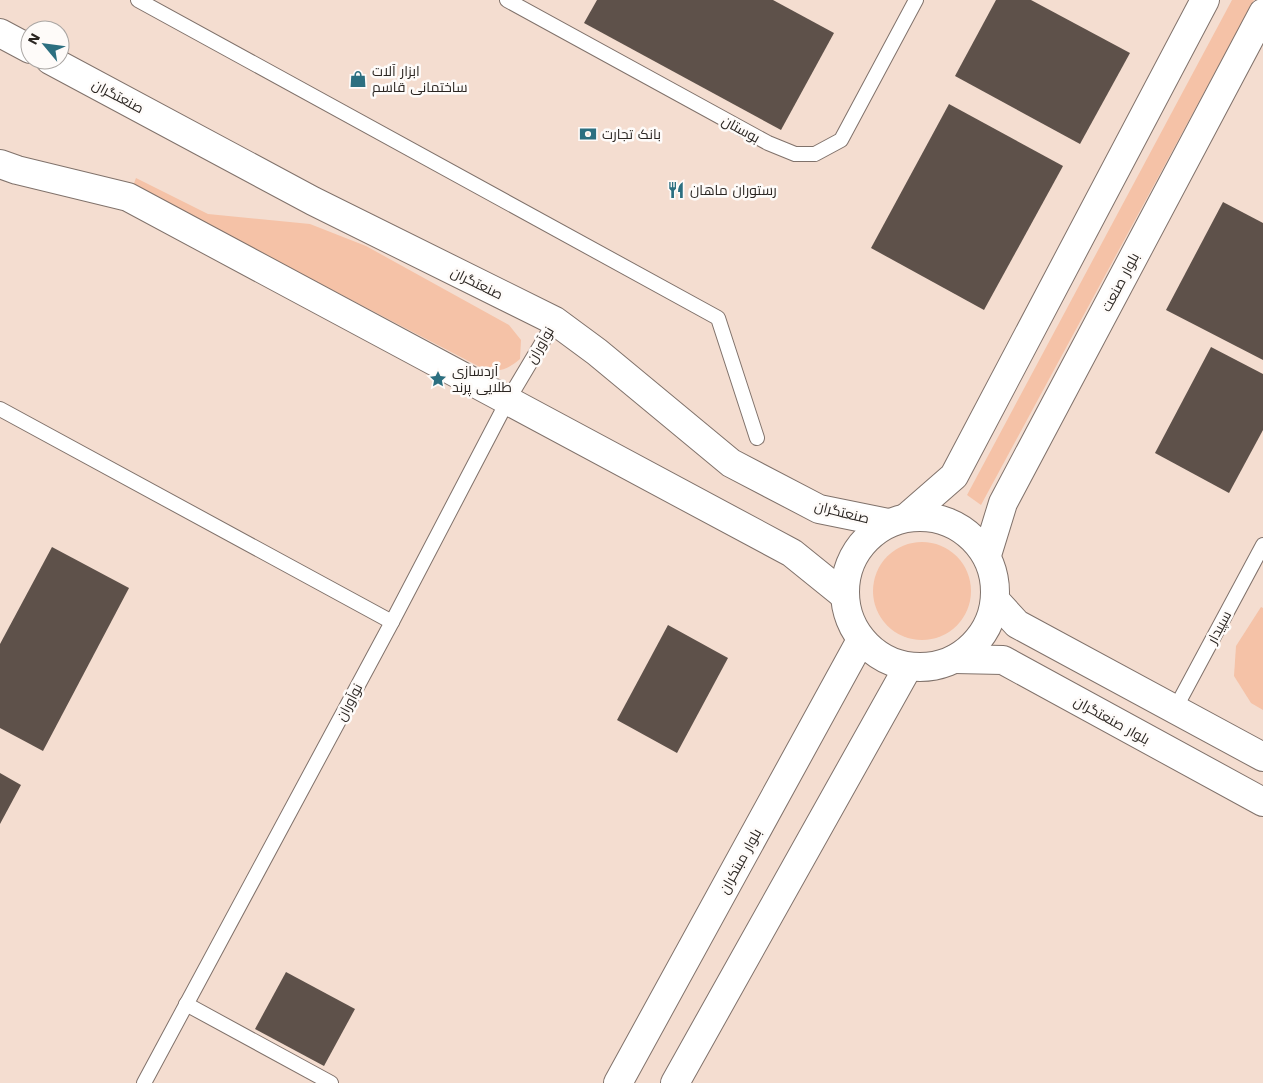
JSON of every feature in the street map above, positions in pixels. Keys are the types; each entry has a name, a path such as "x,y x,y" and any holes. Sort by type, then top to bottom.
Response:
{"street":[{"path":"897,520 930,516 950,521 971,535 987,555 995,577 996,601 988,627 973,646 955,659 931,667 908,667 880,656 862,640 850,622 844,595 850,562 858,548 872,533 897,520 954,476 1205,0"},
{"name":"بلوار صنعت","path":"987,555 1003,502 1263,13"},
{"path":"0,33 20,44"},
{"name":"صنعتگران","path":"69,70 313,201 554,321 597,352 731,463 819,509 897,520"},
{"path":"0,164 17,170 128,197 792,553 844,595"},
{"path":"996,601 1017,624 1263,757"},
{"name":"بلوار مبتکران","path":"618,1083 862,640"},
{"name":"بلوار صنعتگران","path":"955,659 1003,660 1263,802"},
{"path":"675,1083 908,667"}],"lane":[{"path":"138,0 718,318 757,438"},
{"name":"بوستان","path":"507,0 768,143 795,154 815,154 841,140 916,0"},
{"name":"نوآوران","path":"144,1083 392,622 508,400 554,321"},
{"path":"0,409 392,622"},
{"name":"سپیدار","path":"1175,709 1263,545"},
{"path":"186,1004 331,1083"}],"shaded area":[{"path":"0,0 1263,0 1263,1083 0,1083"},
{"path":"1232,0 1254,0 981,505 967,495"},
{"path":"136,178 208,214 310,224 366,246 509,325 521,340 520,359 510,367 500,370 491,370 478,366 133,186"},
{"path":"922,542 941,545 957,556 968,572 971,591 968,610 957,626 941,637 922,640 903,637 887,626 876,610 873,591 876,572 887,556 903,545"},
{"path":"1261,607 1263,608 1263,710 1251,703 1234,676 1236,646"}],"building":[{"path":"597,0 773,0 834,33 781,130 584,23"},
{"path":"996,0 1031,0 1130,53 1080,144 955,76"},
{"path":"949,104 1063,166 984,310 871,248"},
{"path":"1223,202 1263,223 1263,360 1166,310"},
{"path":"1211,347 1263,374 1263,430 1229,493 1155,453"},
{"path":"52,547 129,588 43,751 0,728 0,644"},
{"path":"668,625 728,658 677,753 617,720"},
{"path":"0,773 21,785 0,824"},
{"path":"286,972 355,1009 324,1066 255,1029"}],"place":[{"name":"ابزار آلات ساختمانی قاسم","path":"358,79"},
{"name":"بانک تجارت","path":"588,134"},
{"name":"رستوران ماهان","path":"676,190"},
{"name":"آردسازی طلایی پرند","path":"438,379"}]}
